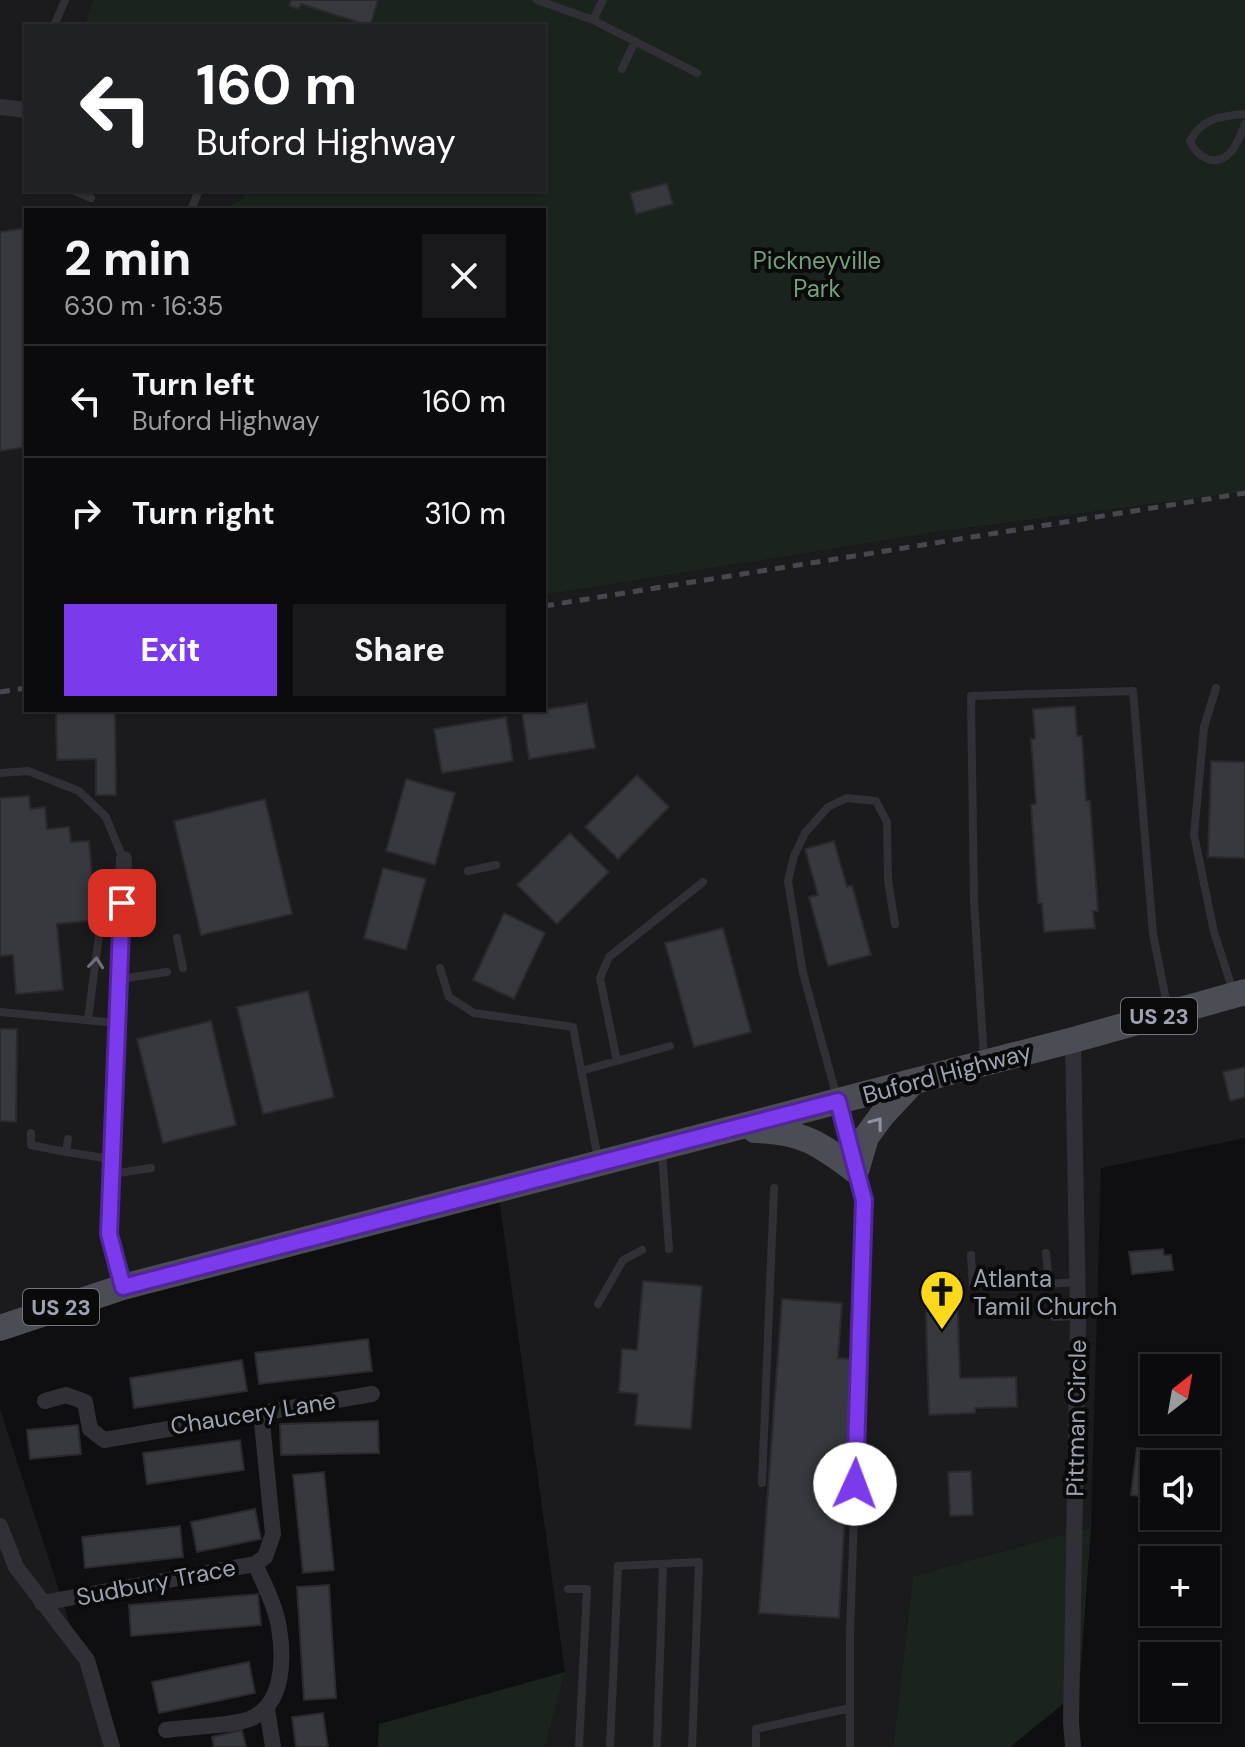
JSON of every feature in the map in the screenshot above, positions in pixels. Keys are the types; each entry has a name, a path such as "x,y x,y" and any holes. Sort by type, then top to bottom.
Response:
{"main road":[{"name":"Buford Highway","path":"0,1328 123,1287 1240,994"},
{"path":"728,1130 779,1131 820,1144 856,1171 866,1137 913,1082"}],"street":[{"path":"0,107 24,105"},
{"path":"123,1287 109,1234 124,859"},
{"name":"Pittman Circle","path":"1073,1040 1078,1316 1073,1747"},
{"name":"Chaucery Lane","path":"45,1401 66,1395 85,1402 90,1429 104,1440 372,1394"},
{"name":"Sudbury Trace","path":"42,1603 255,1564 265,1557 273,1534 261,1412"},
{"path":"0,1526 16,1567 87,1660 112,1747"},
{"path":"166,1730 250,1719 267,1709 275,1695 280,1677 279,1627 255,1564"},
{"path":"267,1709 273,1747"}],"lane":[{"path":"55,24 65,0"},
{"path":"537,0 593,20 697,73"},
{"path":"593,20 603,0"},
{"path":"622,69 635,41"},
{"path":"1245,114 1208,120 1196,129 1190,141 1195,152 1207,160 1221,159 1231,152 1245,124"},
{"path":"78,192 91,198"},
{"path":"1216,688 1204,727 1194,835 1214,932 1240,994"},
{"path":"985,1063 974,901 971,696 1133,691 1153,934 1169,1014"},
{"path":"0,773 28,771 79,791 106,817 124,859"},
{"path":"850,1747 864,1200 803,973 788,881 794,856 805,833 828,807 847,798 876,801 887,822 888,880 895,924"},
{"path":"468,871 496,865"},
{"path":"617,1061 600,978 609,957 703,882"},
{"path":"88,1019 100,928 103,925 121,925"},
{"path":"177,938 183,968"},
{"path":"440,968 449,997 474,1013 573,1027 598,1164"},
{"path":"119,979 167,972"},
{"path":"0,1012 117,1023"},
{"path":"581,1071 670,1046"},
{"path":"31,1133 31,1145 66,1152 111,1167 151,1168"},
{"path":"66,1152 68,1139"},
{"path":"662,1147 669,1249"},
{"path":"762,1483 774,1188"},
{"path":"598,1304 623,1260 642,1250"},
{"path":"1046,1253 1049,1284 1077,1282"},
{"path":"971,1255 973,1287"},
{"path":"1054,1317 1078,1316"},
{"path":"610,1747 618,1566 699,1562 692,1747"},
{"path":"657,1747 663,1564"},
{"path":"568,1589 587,1589 579,1747"},
{"path":"756,1747 756,1729 850,1708"}],"shaded area":[{"path":"0,0 93,0 85,24 24,24 24,192 245,192 242,199 226,208 24,208 24,712 546,712 546,595 945,531 1245,492 1245,1138 1101,1168 1091,1527 913,1576 893,1747 545,1747 565,1672 499,1198 0,1329"},
{"path":"0,1409 110,1747 0,1747"}],"green space":[{"name":"Pickneyville Park","path":"93,0 1245,0 1245,492 945,531 546,595 546,208 226,208 242,199 245,192 546,192 546,24 85,24"},
{"path":"1091,1527 1079,1691 1010,1747 893,1747 913,1576"},
{"path":"565,1672 545,1747 378,1747 379,1724"}],"building":[{"path":"291,0 378,0 371,24 301,4 299,9 289,6"},
{"path":"667,183 673,204 636,214 630,193"},
{"path":"24,228 24,447 0,451 0,232"},
{"path":"587,703 595,748 529,759 522,713 546,712 546,709"},
{"path":"1075,706 1077,736 1082,736 1086,801 1090,801 1098,911 1093,911 1095,928 1044,932 1042,903 1038,903 1031,805 1036,804 1031,739 1035,739 1033,709"},
{"path":"56,712 115,712 116,795 96,795 96,759 57,760"},
{"path":"506,717 513,761 442,773 434,729"},
{"path":"1211,761 1245,762 1245,858 1208,857"},
{"path":"637,775 669,807 618,859 585,827"},
{"path":"406,779 455,793 435,865 386,851"},
{"path":"29,796 30,809 45,807 47,829 69,827 71,842 89,841 96,920 57,924 63,990 16,994 13,955 0,956 0,798"},
{"path":"265,799 292,914 201,935 174,821"},
{"path":"570,833 609,872 557,924 517,885"},
{"path":"834,841 847,887 852,885 871,955 828,966 809,897 818,895 805,849"},
{"path":"383,868 426,879 406,950 364,938"},
{"path":"504,913 545,933 514,999 473,980"},
{"path":"723,928 751,1032 694,1047 665,943"},
{"path":"308,991 334,1097 263,1114 237,1007"},
{"path":"211,1021 236,1125 163,1143 137,1039"},
{"path":"0,1029 17,1029 16,1122 0,1121"},
{"path":"1245,1067 1245,1097 1230,1101 1223,1072"},
{"path":"1163,1249 1164,1255 1171,1255 1173,1270 1132,1274 1129,1252"},
{"path":"643,1281 702,1286 691,1429 635,1425 638,1394 619,1392 622,1349 637,1350"},
{"name":"Atlanta Tamil Church","path":"957,1284 960,1378 1016,1377 1017,1407 975,1408 975,1413 929,1415 925,1285"},
{"path":"782,1299 842,1303 838,1358 854,1359 839,1618 759,1613"},
{"path":"368,1339 372,1371 259,1384 255,1353"},
{"path":"242,1360 247,1391 134,1408 130,1378"},
{"path":"378,1421 379,1453 281,1455 280,1424"},
{"path":"78,1425 81,1454 30,1459 27,1430"},
{"path":"240,1440 244,1470 147,1484 143,1453"},
{"path":"1137,1448 1154,1450 1140,1450 1140,1496 1131,1495"},
{"path":"971,1471 973,1515 950,1516 948,1472"},
{"path":"324,1472 334,1570 303,1573 293,1475"},
{"path":"255,1509 261,1539 197,1552 191,1522"},
{"path":"180,1526 183,1557 85,1568 82,1537"},
{"path":"329,1585 336,1698 304,1700 297,1587"},
{"path":"258,1594 261,1625 131,1636 129,1605"},
{"path":"249,1662 255,1693 159,1713 152,1682"},
{"path":"323,1713 328,1747 296,1747 292,1717"},
{"path":"242,1730 246,1747 214,1747 212,1737"}],"railway":[{"path":"546,606 1245,493"},
{"path":"0,692 24,688"}],"place":[{"name":"Atlanta Tamil Church","path":"942,1331"}],"route":[{"path":"122,903 109,1234 123,1287 838,1101 864,1200 855,1484"}]}
